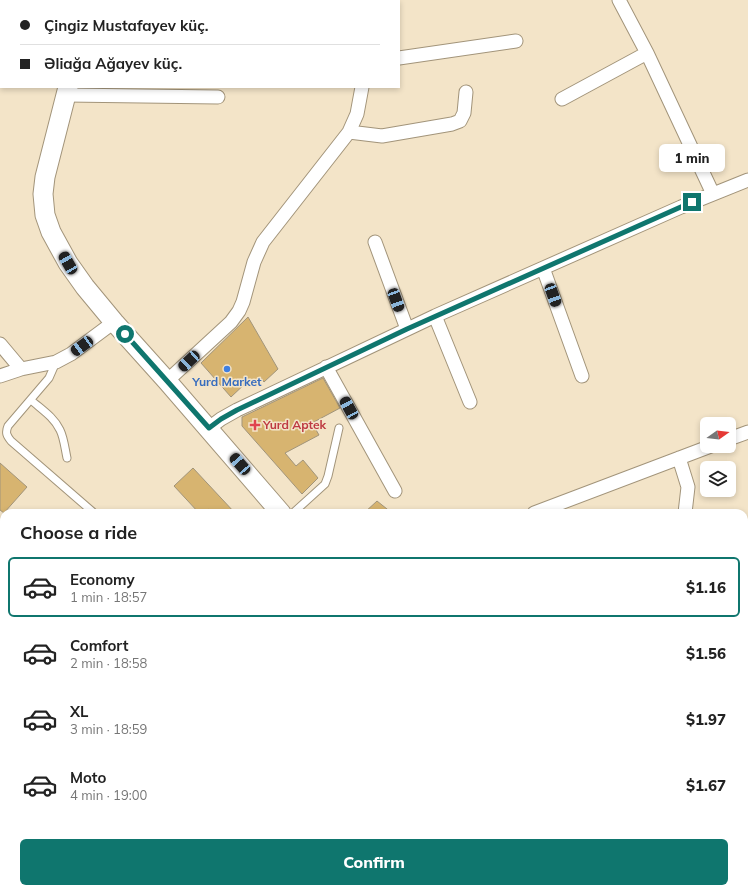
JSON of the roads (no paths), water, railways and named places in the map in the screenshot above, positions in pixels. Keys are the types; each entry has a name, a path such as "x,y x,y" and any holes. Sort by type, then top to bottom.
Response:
{"street":[{"path":"619,0 647,53 713,194"},
{"path":"400,58 516,41"},
{"path":"562,99 647,53"},
{"path":"167,381 231,322 239,311 254,262 263,242 349,132 357,114 362,88"},
{"path":"218,97 67,91 45,177 43,194 45,215 51,232 68,263 85,286 114,322 209,428 278,509"},
{"path":"349,132 382,136 452,124 460,121 464,113 466,92"},
{"path":"209,428 237,410 435,316 748,180"},
{"path":"375,242 407,329"},
{"path":"543,268 582,376"},
{"path":"435,316 470,402"},
{"path":"0,376 21,369 56,362 71,354 114,322"},
{"path":"0,344 21,369"},
{"path":"326,367 395,491"},
{"path":"736,436 748,432"},
{"path":"545,509 700,450"},
{"path":"679,458 688,487 685,509"}],"lane":[{"path":"56,362 49,378 8,426 6,432 7,437 89,509"},
{"path":"30,400 52,418 60,430 67,458"},
{"path":"297,509 325,484 339,428"}],"place":[{"name":"Yurd Market","path":"227,369"},
{"name":"Yurd Aptek","path":"255,425"}]}
